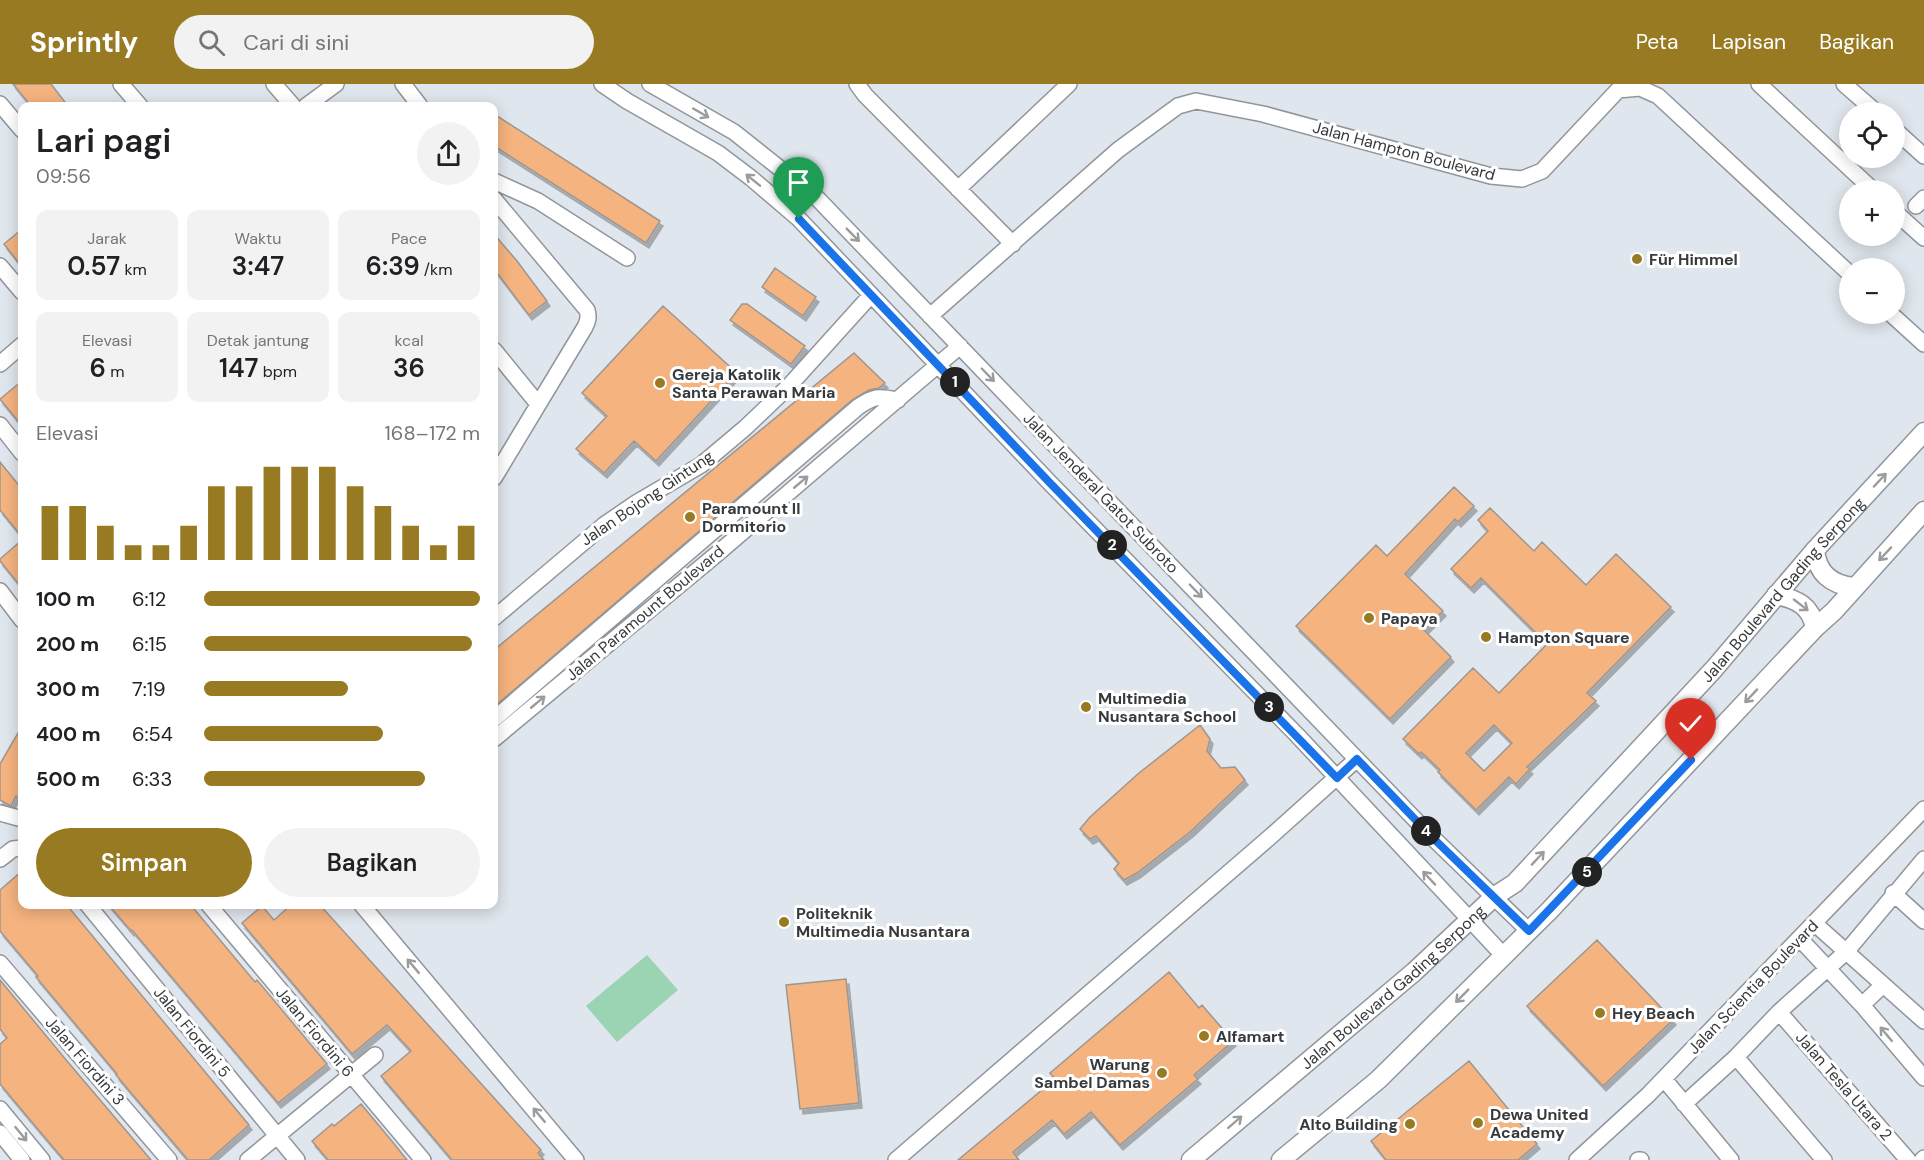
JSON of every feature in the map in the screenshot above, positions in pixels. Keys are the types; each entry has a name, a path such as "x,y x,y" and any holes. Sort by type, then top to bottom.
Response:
{"main road":[{"name":"Jalan Boulevard Gading Serpong","path":"1191,1160 1414,972 1495,896 1515,883 1714,669 1815,550 1924,432"},
{"path":"1281,1160 1378,1080 1529,931 1815,628 1834,611 1924,511"},
{"path":"1815,550 1820,571 1829,580 1842,586 1854,587"},
{"path":"1776,595 1790,597 1804,605 1813,616 1815,628"}],"street":[{"path":"121,84 137,102"},
{"path":"274,84 290,102"},
{"path":"311,102 336,84"},
{"path":"403,84 417,102"},
{"name":"Jalan Jenderal Gatot Subroto","path":"603,84 627,101 718,153 752,178 799,219 1337,778 1503,955"},
{"name":"Jalan Jenderal Gatot Subroto","path":"650,84 734,132 817,198 1433,838 1529,931"},
{"path":"857,84 865,95 1012,244"},
{"path":"958,189 1069,84"},
{"path":"1759,84 1862,180"},
{"path":"1844,84 1865,102"},
{"name":"Jalan Hampton Boulevard","path":"930,316 1118,150 1178,106 1196,101 1263,114 1491,176 1522,179 1542,171 1618,90 1640,88 1658,96 1839,264"},
{"path":"0,104 18,125"},
{"path":"1905,139 1924,156"},
{"path":"498,183 538,201 627,258"},
{"path":"498,204 587,310 588,322 498,471"},
{"path":"1905,221 1924,238"},
{"path":"0,266 18,287"},
{"name":"Jalan Bojong Gintung","path":"498,615 604,525 636,503 701,465 745,428 789,386 871,295"},
{"path":"1903,324 1924,344"},
{"name":"Jalan Paramount Boulevard","path":"498,736 960,346"},
{"path":"0,364 18,348"},
{"path":"498,355 538,404"},
{"path":"498,715 858,407 872,398 881,396 898,400"},
{"path":"0,425 18,448"},
{"path":"0,591 18,615"},
{"path":"896,1160 1357,759"},
{"name":"Jalan Scientia Boulevard","path":"1577,1160 1664,1079 1924,809"},
{"path":"0,813 18,818"},
{"path":"0,859 13,849 18,848"},
{"path":"1682,1102 1736,1057 1827,966 1846,952 1924,859"},
{"path":"1893,894 1924,921"},
{"name":"Jalan Fiordini 5","path":"91,909 297,1160"},
{"name":"Jalan Fiordini 6","path":"211,909 423,1160"},
{"path":"365,909 576,1160"},
{"path":"1814,923 1924,1021"},
{"path":"1800,939 1862,1005 1924,1078"},
{"name":"Jalan Fiordini 3","path":"0,963 169,1160"},
{"path":"1862,1005 1883,985"},
{"name":"Jalan Tesla Utara 2","path":"1779,1012 1908,1160"},
{"path":"248,1160 375,1055"},
{"path":"1736,1057 1824,1160"},
{"path":"1664,1079 1731,1160"},
{"path":"0,1109 42,1160"},
{"path":"0,1133 22,1160"}],"green space":[{"path":"647,955 678,990 617,1042 586,1006"}],"building":[{"path":"13,84 51,84 65,102 28,102"},
{"path":"498,117 660,221 646,243 498,149"},
{"path":"18,232 18,262 4,244"},
{"path":"498,239 547,301 529,315 498,274"},
{"path":"775,268 816,297 803,316 762,287"},
{"path":"742,304 747,304 805,346 791,364 730,320"},
{"name":"Gereja Katolik Santa Perawan Maria","path":"663,306 737,373 656,461 634,441 604,473 576,449 607,416 582,393"},
{"name":"Paramount Il Dormitorio","path":"854,353 885,383 852,400 498,704 498,647"},
{"path":"18,384 18,421 0,399"},
{"path":"0,462 18,484 18,532 0,510"},
{"name":"Papaya","path":"1454,487 1474,506 1458,522 1455,519 1405,574 1443,611 1424,630 1451,657 1390,719 1296,626 1376,545 1387,556"},
{"path":"1490,508 1534,551 1542,542 1586,585 1616,554 1671,607 1587,693 1596,701 1527,767 1530,769 1516,784 1509,777 1476,810 1438,772 1440,770 1403,739 1473,668 1499,693 1547,644 1481,578 1471,588 1451,569 1488,531 1478,520","holes":["1494,725 1512,743 1484,771 1466,753"]},
{"path":"18,543 18,583 0,561"},
{"path":"1200,725 1210,739 1207,751 1221,768 1235,767 1245,780 1190,832 1137,873 1124,880 1114,869 1119,863 1096,836 1090,839 1080,829 1090,817 1139,773"},
{"path":"18,733 18,797 16,796 11,806 0,800 0,764"},
{"path":"18,874 18,909 70,909 249,1125 209,1160 188,1160 0,931 0,890"},
{"path":"112,909 194,909 327,1064 278,1103"},
{"path":"258,909 265,909 274,920 286,909 324,909 541,1150 538,1153 544,1160 452,1160 381,1076 411,1051 387,1025 352,1054 242,923"},
{"name":"Hey Beach","path":"1597,940 1673,1020 1603,1086 1527,1006"},
{"path":"1169,972 1199,1008 1202,1005 1233,1041 1194,1075 1198,1079 1120,1145 1091,1112 1064,1134 1052,1120 1013,1152 1019,1160 958,1160 1055,1079 1050,1073"},
{"path":"846,979 859,1103 800,1109 786,985"},
{"path":"0,980 151,1160 64,1160 31,1121 0,1084 0,1044 7,1038 0,1029"},
{"name":"Dewa United Academy","path":"1469,1061 1537,1144 1518,1160 1386,1160 1371,1141"},
{"path":"361,1104 407,1160 328,1160 312,1141"}],"place":[{"name":"Für Himmel","path":"1637,259"},
{"name":"Gereja Katolik Santa Perawan Maria","path":"660,383"},
{"name":"Paramount Il Dormitorio","path":"690,517"},
{"name":"Papaya","path":"1369,618"},
{"name":"Hampton Square","path":"1486,637"},
{"name":"Multimedia Nusantara School","path":"1086,707"},
{"name":"Politeknik Multimedia Nusantara","path":"784,922"},
{"name":"Hey Beach","path":"1600,1013"},
{"name":"Alfamart","path":"1204,1036"},
{"name":"Warung Sambel Damas","path":"1162,1073"},
{"name":"Dewa United Academy","path":"1478,1123"},
{"name":"Alto Building","path":"1410,1124"}],"route":[{"path":"799,219 1050,483 1337,778 1357,759 1433,838 1529,931 1691,760"}]}
